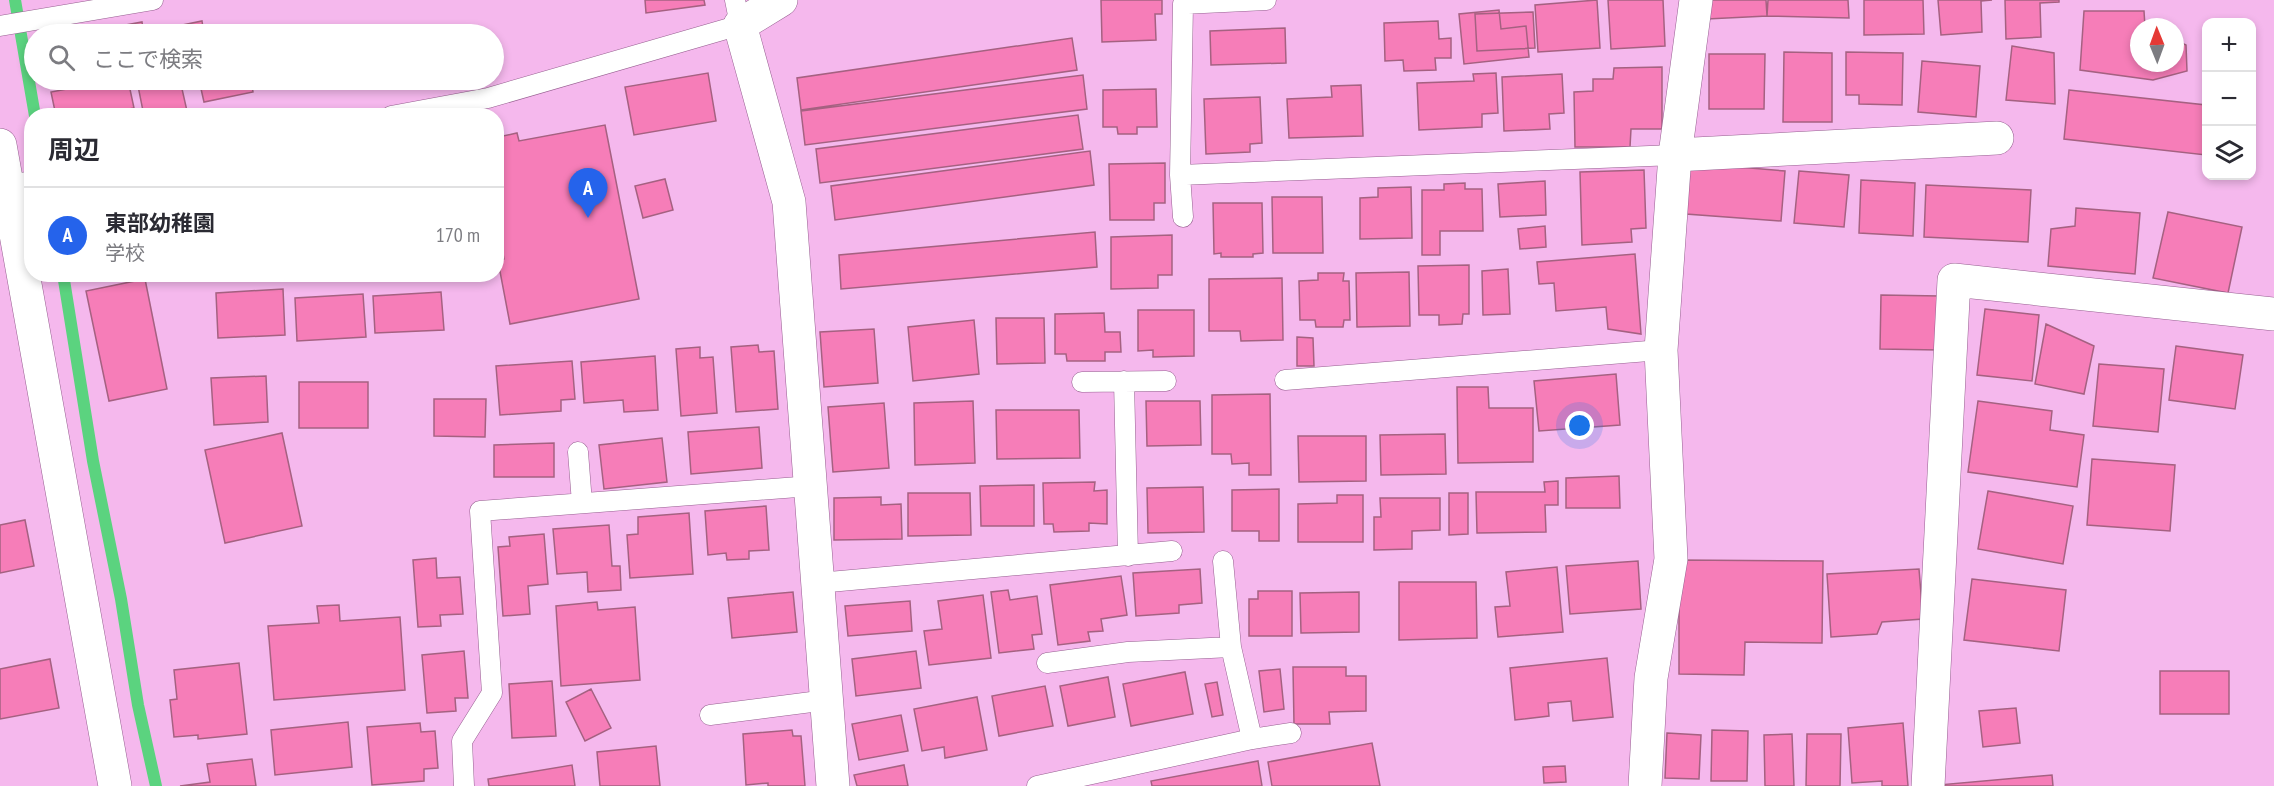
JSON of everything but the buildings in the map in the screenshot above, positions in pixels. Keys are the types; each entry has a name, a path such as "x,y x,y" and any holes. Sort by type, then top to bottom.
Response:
{"street":[{"path":"781,0 738,12 789,202 833,786"},
{"path":"1645,786 1651,678 1671,559 1661,350 1675,155 1696,0"},
{"path":"1675,155 1997,138"},
{"path":"0,145 13,184 24,249"},
{"path":"1928,786 1954,280 2274,314"},
{"path":"30,282 115,786"}],"lane":[{"path":"0,26 153,0"},
{"path":"1183,217 1180,175 1183,2 1266,0"},
{"path":"434,108 488,98 738,12"},
{"path":"1180,175 1675,155"},
{"path":"1285,380 1661,350"},
{"path":"1124,381 1128,556"},
{"path":"1082,382 1166,381"},
{"path":"578,452 582,503"},
{"path":"464,786 462,741 492,693 480,511 811,486"},
{"path":"818,583 1172,551"},
{"path":"1223,561 1231,647 1252,739"},
{"path":"1047,663 1128,652 1231,647"},
{"path":"710,715 827,700"},
{"path":"1037,786 1252,739 1291,733"}],"waterway":[{"path":"15,0 24,52"},
{"path":"31,90 34,108"},
{"path":"64,282 93,461 121,599 138,705 156,786"}],"place":[{"name":"東部幼稚園","path":"588,218"}]}
